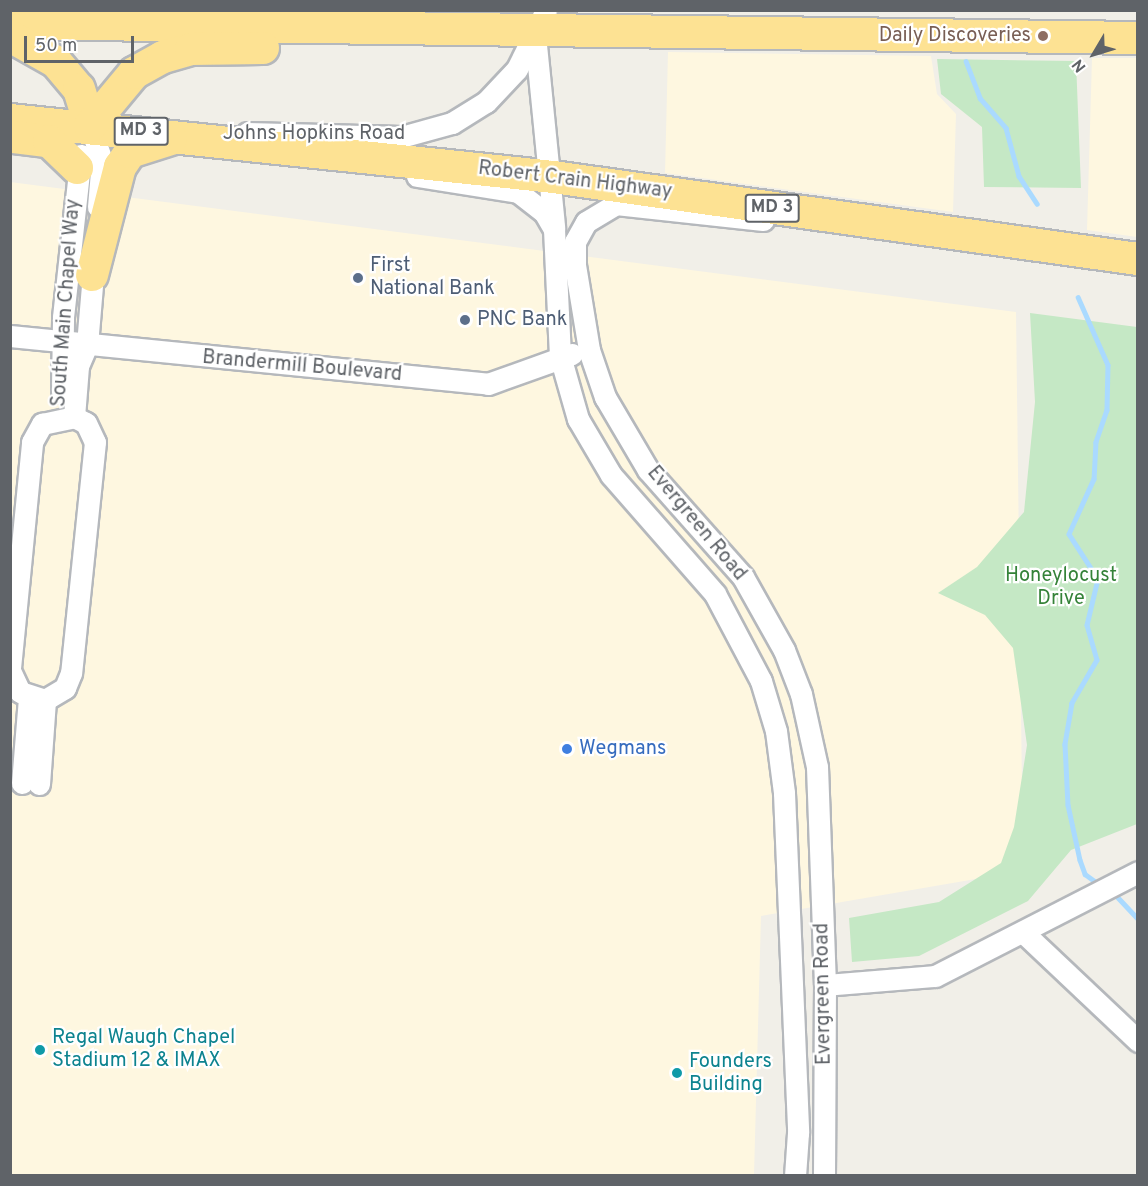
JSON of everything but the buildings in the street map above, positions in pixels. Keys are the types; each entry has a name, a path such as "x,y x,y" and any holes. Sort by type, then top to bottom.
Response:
{"highway":[{"path":"10,23 454,29 491,10"},
{"path":"588,10 616,30"},
{"path":"90,126 134,74 191,49 347,48 454,29 537,18 616,30 1137,38"},
{"path":"10,36 56,63 79,89 90,126"},
{"name":"Robert Crain Highway","path":"10,120 261,143 553,177 1137,259"},
{"path":"92,276 120,167 130,152 148,142 193,136"},
{"path":"10,137 49,141 77,168"}],"street":[{"name":"Johns Hopkins Road","path":"193,136 288,132 401,137 452,123 486,102 517,69 537,18"},
{"path":"537,18 538,98 553,177"},
{"name":"South Main Chapel Way","path":"67,417 61,342 77,168 90,126"},
{"name":"South Main Chapel Way","path":"67,417 78,366 87,345 102,160 90,126"},
{"path":"261,143 518,192 534,200 554,229"},
{"name":"Evergreen Road","path":"553,177 560,356 578,419 611,475 681,552 741,636 776,731 784,793 798,1133 795,1176"},
{"name":"Evergreen Road","path":"824,1176 825,985 817,767 801,693 769,619 742,577 626,436 589,350 575,242 597,211 616,204 725,218 890,225"},
{"name":"Brandermill Boulevard","path":"10,336 488,384 560,356 589,350"},
{"name":"South Main Chapel Way","path":"67,417 86,423 95,442 71,673 65,688 37,699 10,670 32,442 42,424 67,417"},
{"path":"30,784 37,699"},
{"path":"825,985 935,976 1024,934 1136,873"},
{"path":"1024,934 1137,1041"}],"shaded area":[{"path":"668,52 931,56 937,94 956,114 953,212 665,173"},
{"path":"1092,58 1137,58 1137,237 1087,230"},
{"path":"10,182 1016,312 1023,871 761,916 754,1175 11,1175"}],"green space":[{"path":"937,59 1076,61 1081,188 984,187 982,127 941,94"},
{"name":"Honeylocust Drive","path":"1030,313 1137,327 1137,824 1071,850 1028,901 919,956 852,962 849,918 939,902 1001,863 1014,827 1027,745 1013,648 985,615 938,593 977,567 1024,512 1035,402"}],"waterway":[{"path":"966,61 980,98 1006,128 1019,176 1037,204"},
{"path":"1078,297 1108,365 1107,410 1096,442 1094,479 1069,534 1098,579 1087,625 1097,660 1072,703 1065,744 1068,805 1080,860 1085,874 1100,885"},
{"path":"1112,891 1138,919"}],"place":[{"name":"Daily Discoveries","path":"1043,36"},
{"name":"First National Bank","path":"358,278"},
{"name":"PNC Bank","path":"465,320"},
{"name":"Wegmans","path":"567,749"},
{"name":"Regal Waugh Chapel Stadium 12 & IMAX","path":"40,1050"},
{"name":"Founders Building","path":"677,1073"}]}
